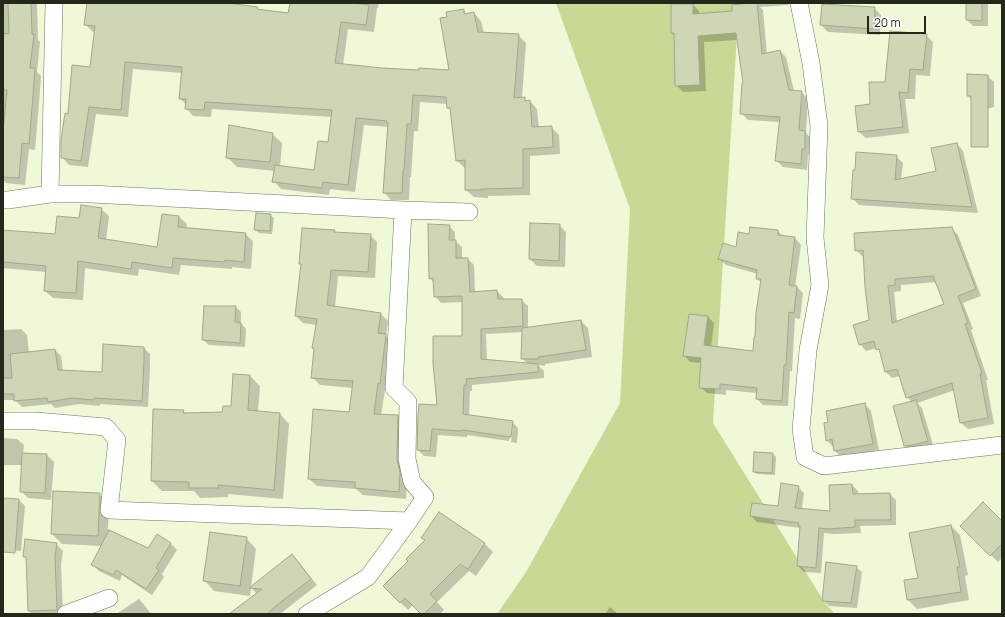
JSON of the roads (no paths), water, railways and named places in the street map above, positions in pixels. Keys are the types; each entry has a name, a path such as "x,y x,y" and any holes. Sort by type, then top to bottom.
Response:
{"street":[{"path":"50,194 54,3"},
{"path":"799,3 811,63 819,126 815,238 820,285 808,350 800,429 805,457 824,466 1002,445"},
{"path":"3,200 50,194 91,194 469,212"},
{"path":"307,614 368,577 424,497 412,482 407,459 408,402 394,388 403,210"},
{"path":"3,421 36,421 106,427 117,440 109,510 409,520"},
{"path":"66,614 109,598"}]}
